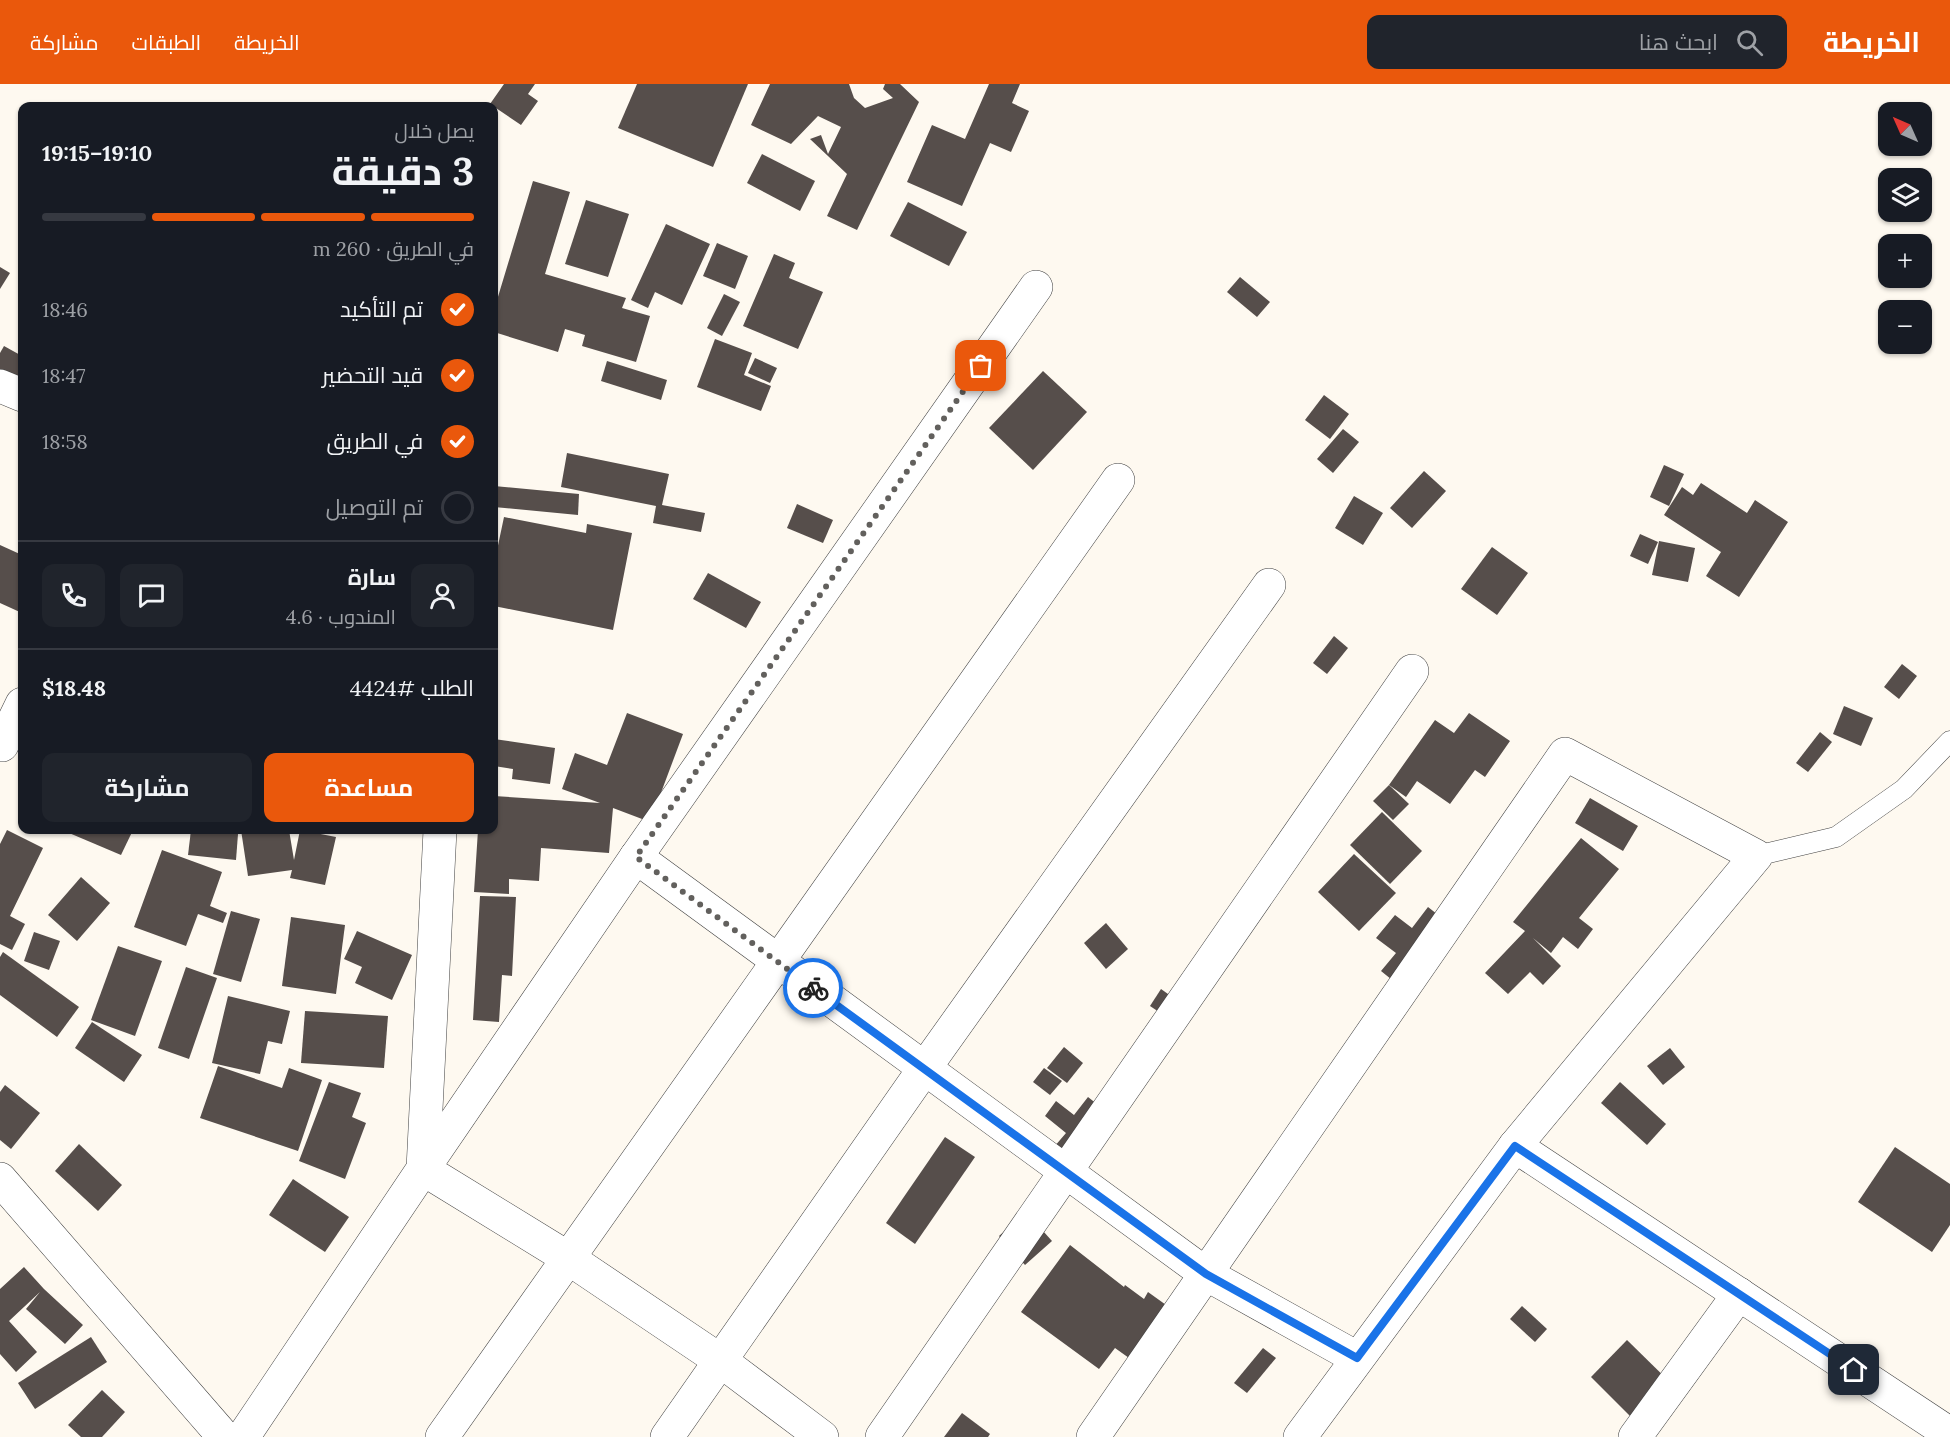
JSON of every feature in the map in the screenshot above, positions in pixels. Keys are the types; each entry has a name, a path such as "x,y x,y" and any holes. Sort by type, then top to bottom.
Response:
{"street":[{"path":"243,1437 636,857 1036,287"},
{"path":"0,386 18,393"},
{"path":"442,1437 1118,480"},
{"path":"667,1437 924,1069 1269,585"},
{"path":"882,1437 1412,671"},
{"path":"1,746 18,712"},
{"path":"1093,1437 1565,754 1756,856 1515,1146 1300,1437"},
{"path":"423,1169 440,834"},
{"path":"636,857 1206,1274 1357,1358"},
{"path":"1515,1146 1950,1434"},
{"path":"423,1169 568,1258 722,1361 822,1437"},
{"path":"0,1179 224,1437"},
{"path":"1635,1437 1739,1294"}],"lane":[{"path":"1756,856 1836,837 1904,789 1950,741"}],"building":[{"path":"504,84 535,84 528,94 538,101 521,125 498,109 498,102 491,102"},
{"path":"637,84 748,84 713,167 618,128"},
{"path":"770,84 849,84 854,98 865,108 893,98 883,89 885,84 900,84 919,102 857,230 827,216 847,174 810,139 821,135 828,154 841,127 818,116 791,144 751,125"},
{"path":"989,84 1020,84 1012,103 1029,111 1011,152 990,143 962,206 907,182 932,125 965,139"},
{"path":"762,154 815,181 800,211 747,183"},
{"path":"533,181 570,192 545,274 626,298 622,308 650,316 636,362 582,346 585,335 565,329 558,352 498,333 498,297"},
{"path":"586,200 629,214 608,277 565,264"},
{"path":"908,202 967,232 949,266 890,236"},
{"path":"666,224 710,244 682,305 655,292 648,308 631,300"},
{"path":"717,243 748,256 735,289 703,276"},
{"path":"774,254 795,263 789,278 823,292 798,349 743,326"},
{"path":"0,267 10,273 0,289"},
{"path":"1240,277 1270,302 1257,317 1227,292"},
{"path":"724,294 740,302 722,336 707,328"},
{"path":"715,339 752,353 744,375 771,386 761,411 697,387"},
{"path":"4,346 18,354 18,402 0,392 0,353"},
{"path":"755,358 777,368 770,383 748,373"},
{"path":"607,361 667,380 661,400 601,381"},
{"path":"1043,371 1087,412 1033,470 989,428"},
{"path":"1324,395 1349,414 1330,439 1305,420"},
{"path":"1343,429 1359,442 1333,473 1317,459"},
{"path":"567,453 669,474 662,505 705,513 701,532 653,523 656,506 561,487"},
{"path":"1664,465 1684,474 1669,506 1650,497"},
{"path":"1424,471 1446,491 1412,528 1390,508"},
{"path":"1701,483 1747,513 1755,500 1788,522 1739,597 1706,576 1721,552 1664,515 1682,487 1693,495"},
{"path":"498,486 579,494 578,515 498,507"},
{"path":"1354,496 1383,513 1363,545 1335,528"},
{"path":"797,504 833,520 823,543 787,528"},
{"path":"504,517 586,533 587,524 632,533 613,630 498,607 498,546"},
{"path":"1640,534 1658,542 1648,564 1630,556"},
{"path":"1659,541 1695,548 1688,582 1652,575"},
{"path":"0,545 18,553 18,611 0,603"},
{"path":"1492,547 1528,573 1497,615 1461,589"},
{"path":"708,573 761,602 746,628 693,599"},
{"path":"1334,636 1348,648 1327,674 1313,663"},
{"path":"1902,664 1917,676 1899,699 1884,687"},
{"path":"1844,706 1873,718 1861,746 1833,734"},
{"path":"627,713 683,734 650,822 613,808 609,853 541,848 539,881 509,879 509,894 474,892 478,834 498,834 498,796 600,803 562,789 575,753 607,765"},
{"path":"1469,713 1510,741 1485,777 1475,770 1450,804 1417,781 1406,797 1389,785 1435,720 1454,733"},
{"path":"1820,732 1832,742 1808,772 1796,763"},
{"path":"498,740 555,748 550,784 512,779 513,769 498,767"},
{"path":"1389,785 1409,804 1393,820 1373,801"},
{"path":"1590,798 1638,826 1623,851 1575,823"},
{"path":"1382,812 1422,851 1390,884 1350,845"},
{"path":"7,830 43,848 10,916 25,924 12,950 0,944 0,844"},
{"path":"71,834 131,834 121,855"},
{"path":"191,834 238,834 236,860 188,855"},
{"path":"242,834 290,834 294,860 299,834 336,837 325,885 290,878 292,870 248,876"},
{"path":"1581,838 1619,869 1579,918 1593,929 1578,949 1563,937 1551,953 1533,938 1561,966 1543,985 1530,972 1508,994 1485,973 1525,931 1513,922"},
{"path":"162,850 222,872 210,906 227,913 223,923 198,914 186,946 134,927"},
{"path":"1354,854 1396,893 1359,931 1318,892"},
{"path":"81,877 110,903 77,941 48,915"},
{"path":"480,896 516,897 512,976 502,975 499,1022 473,1020"},
{"path":"1428,907 1456,929 1407,992 1381,971 1396,953 1376,938 1395,915 1412,928"},
{"path":"231,911 260,919 241,982 213,974"},
{"path":"291,917 345,925 336,994 282,986"},
{"path":"1106,923 1128,949 1106,969 1084,943"},
{"path":"357,931 412,955 392,1000 355,983 362,967 344,959"},
{"path":"34,932 60,941 49,970 24,961"},
{"path":"118,946 162,961 135,1036 91,1020"},
{"path":"3,952 79,1007 57,1037 0,995 0,957"},
{"path":"186,967 217,978 189,1059 158,1048"},
{"path":"1161,989 1182,1004 1171,1020 1150,1006"},
{"path":"228,996 290,1011 282,1044 268,1041 260,1074 212,1063"},
{"path":"305,1011 388,1016 384,1068 301,1063"},
{"path":"92,1022 142,1055 124,1082 75,1048"},
{"path":"1064,1047 1083,1063 1067,1083 1047,1068"},
{"path":"1670,1048 1685,1067 1663,1085 1647,1066"},
{"path":"218,1066 282,1088 289,1068 322,1080 298,1151 200,1118"},
{"path":"1044,1068 1062,1081 1050,1095 1033,1082"},
{"path":"329,1082 361,1093 352,1117 366,1123 345,1179 299,1161"},
{"path":"1620,1082 1666,1124 1647,1145 1601,1103"},
{"path":"5,1085 40,1113 11,1149 0,1140 0,1092"},
{"path":"1088,1097 1112,1116 1068,1170 1048,1154 1066,1133 1045,1116 1056,1101 1074,1115"},
{"path":"945,1137 975,1157 915,1244 886,1223"},
{"path":"79,1144 122,1185 98,1211 55,1171"},
{"path":"1895,1147 1950,1184 1950,1225 1932,1252 1858,1202"},
{"path":"293,1179 349,1217 325,1252 269,1215"},
{"path":"1026,1212 1052,1241 1025,1265 999,1236"},
{"path":"1070,1245 1124,1287 1125,1285 1144,1299 1148,1292 1180,1315 1143,1368 1115,1348 1099,1369 1021,1312"},
{"path":"24,1267 83,1325 65,1344 26,1309 40,1292 9,1321 37,1352 16,1372 0,1354 0,1289"},
{"path":"1522,1306 1547,1329 1535,1342 1510,1319"},
{"path":"91,1337 107,1362 35,1409 18,1383"},
{"path":"1627,1340 1680,1392 1644,1430 1591,1377"},
{"path":"1263,1348 1276,1358 1247,1393 1234,1383"},
{"path":"102,1390 125,1412 102,1437 81,1437 68,1425"},
{"path":"962,1413 990,1434 988,1437 944,1437"}],"way so far":[{"path":"813,988 636,857 981,366"}],"route":[{"path":"813,988 1206,1274 1357,1358 1515,1146 1854,1370"}]}
